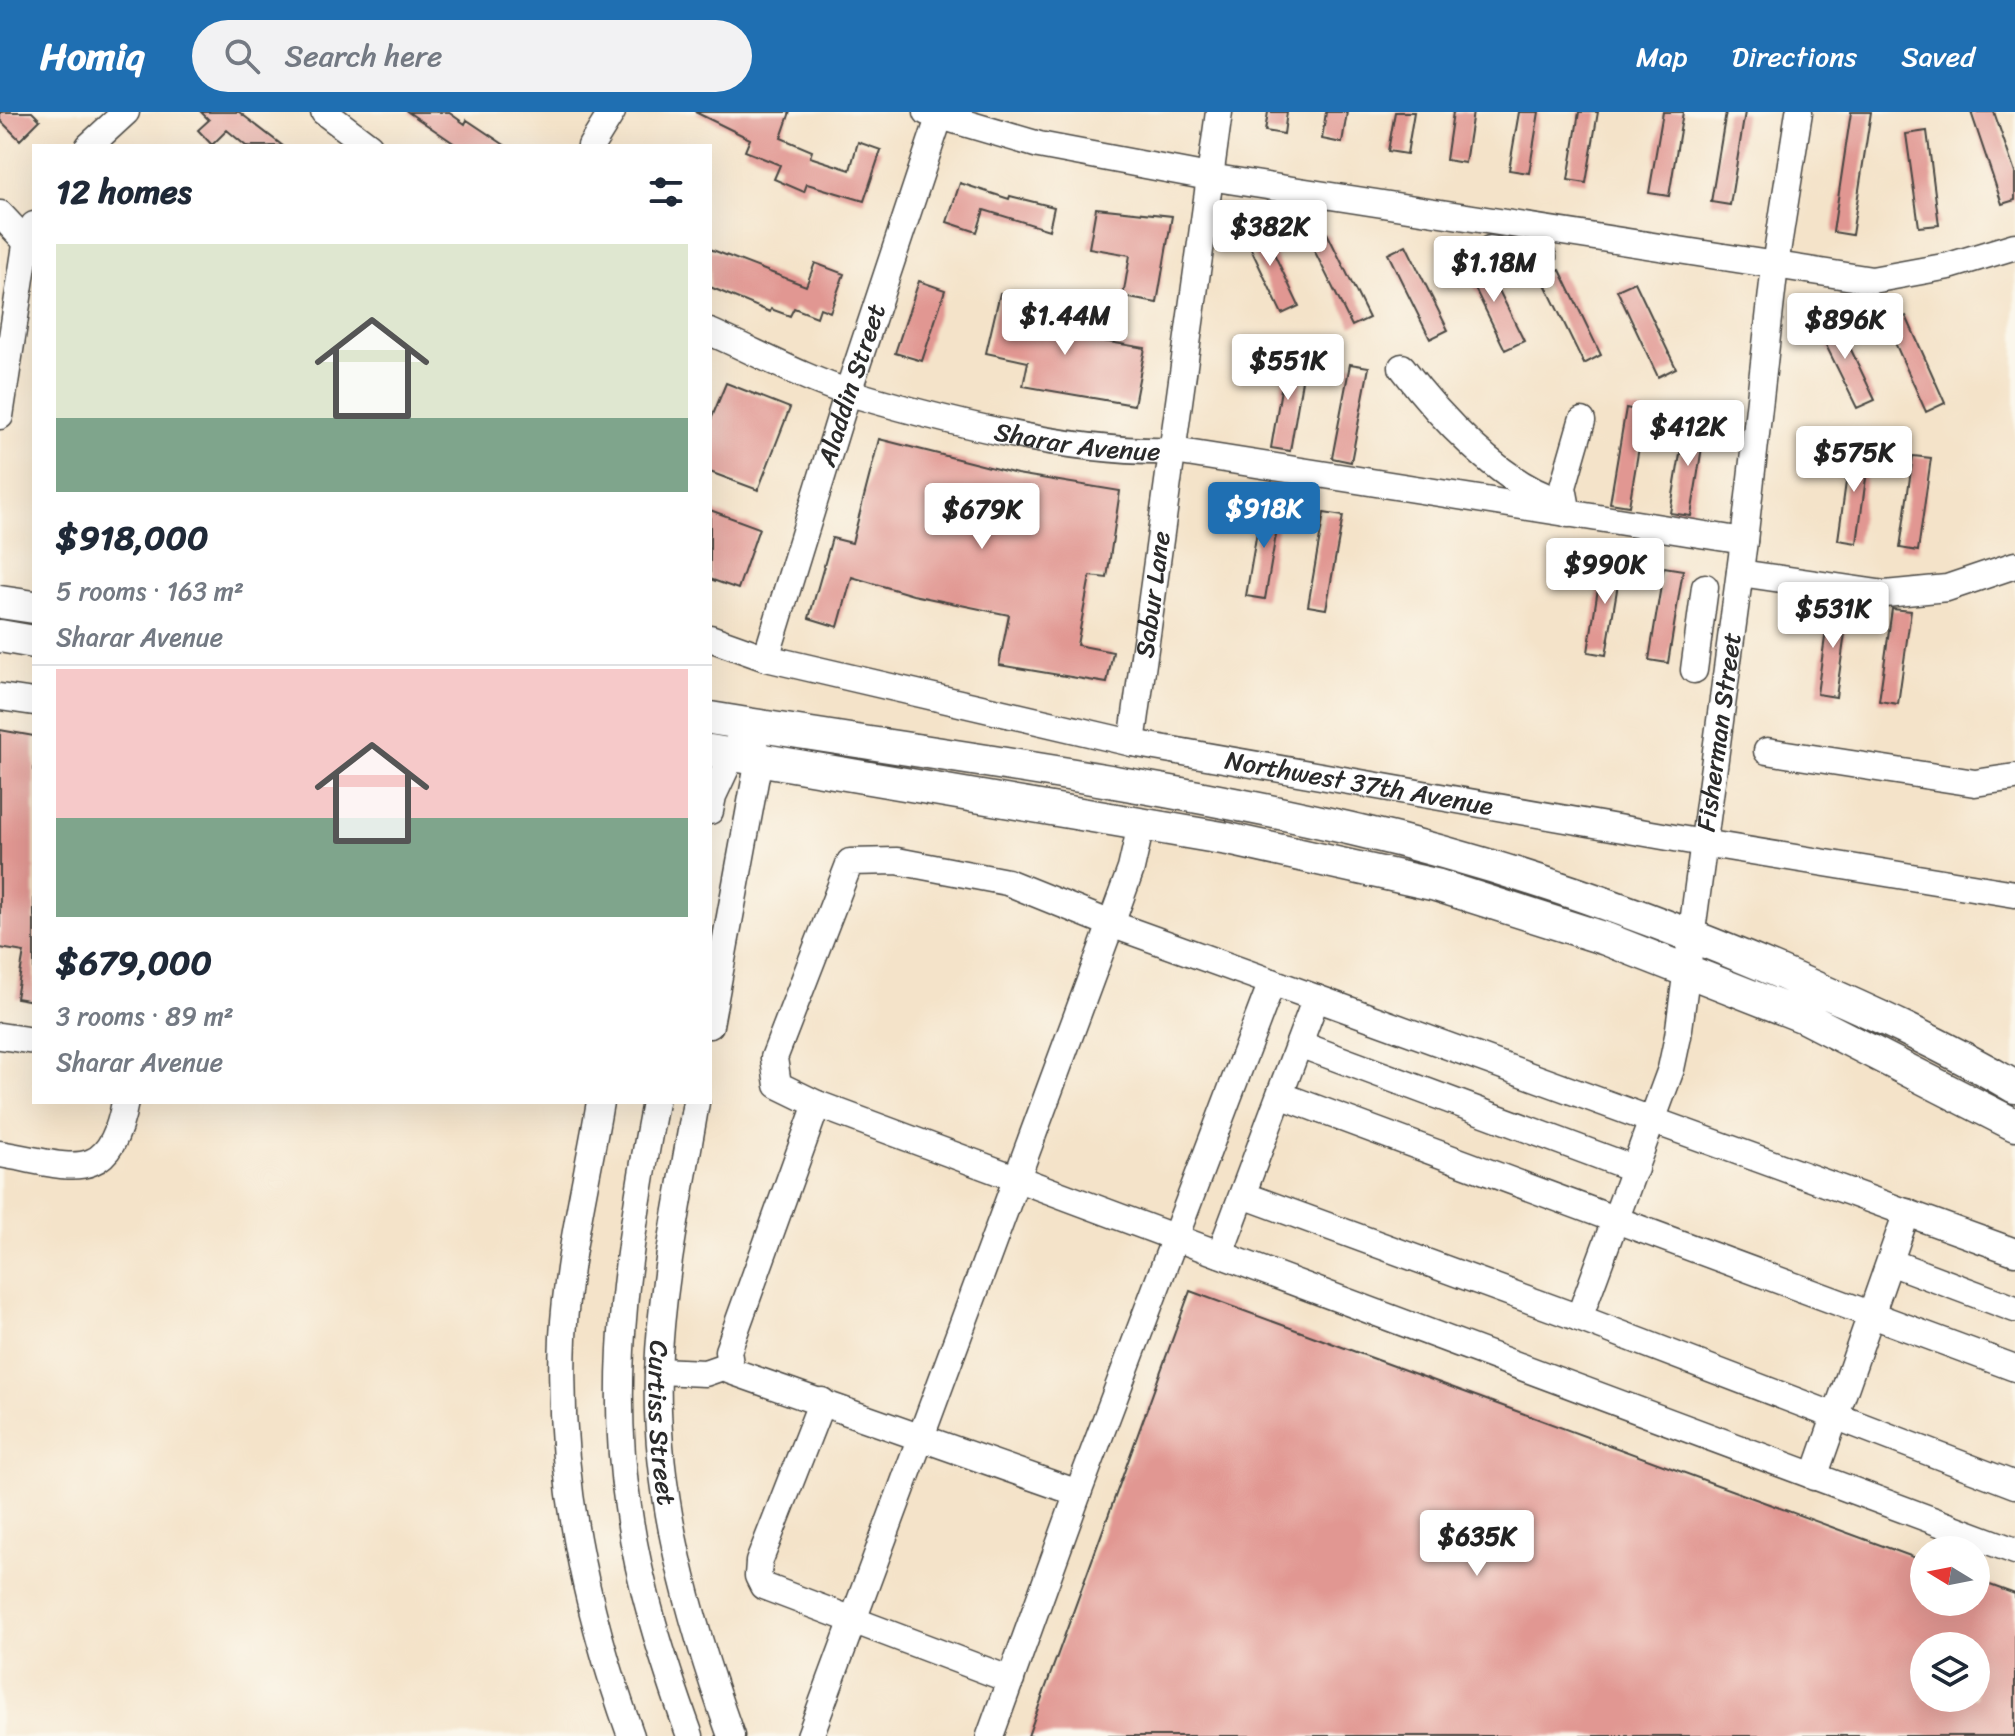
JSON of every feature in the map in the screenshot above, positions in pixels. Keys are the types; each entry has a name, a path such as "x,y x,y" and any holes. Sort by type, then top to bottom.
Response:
{"main road":[{"path":"0,602 32,607"},
{"path":"0,636 32,642"},
{"path":"712,718 1235,805 1352,829 1559,886 1692,934 1875,1014 2015,1087"},
{"path":"733,755 1228,839 1436,885 1576,929 1802,1016 2015,1125"}],"street":[{"path":"91,144 126,112"},
{"path":"324,112 366,144"},
{"path":"592,144 612,112"},
{"name":"Sabur Lane","path":"1132,743 1219,112"},
{"name":"Fisherman Street","path":"1579,1318 1671,1069 1688,970 1733,631 1775,265 1799,112"},
{"path":"936,113 1039,145 1209,177 1872,280 1949,266 2015,246"},
{"name":"Aladdin Street","path":"766,658 936,113"},
{"path":"0,214 31,240 0,416"},
{"path":"1490,249 1530,255 1521,225"},
{"name":"Sharar Avenue","path":"712,333 848,392 992,429 1133,452 1174,451 1566,508 1744,541"},
{"path":"1402,367 1463,435 1514,479 1539,496 1566,508"},
{"path":"1566,508 1563,487 1582,421"},
{"path":"1740,573 1885,594 1947,588 2015,565"},
{"path":"1694,670 1705,587"},
{"path":"1700,626 1733,631"},
{"name":"Northwest 37th Avenue","path":"712,639 766,658 1132,743 2015,894"},
{"path":"0,697 32,702"},
{"path":"712,806 747,724"},
{"path":"1767,751 1975,783 2015,777"},
{"path":"712,1002 733,755"},
{"path":"810,1736 1131,869 1141,825"},
{"path":"2015,1252 1653,1118 1111,924 1007,882 897,861 850,862 774,1058 778,1085 817,1104 2015,1551"},
{"path":"990,1736 1078,1493 1272,982"},
{"path":"1220,1254 1316,998"},
{"path":"0,1036 32,1041"},
{"path":"1299,1044 1635,1169"},
{"path":"1280,1095 2015,1368"},
{"path":"0,1154 78,1167 107,1155 119,1134 125,1104"},
{"path":"600,1104 563,1334 563,1423 586,1598 631,1736"},
{"name":"Curtiss Street","path":"655,1104 623,1327 620,1424 627,1506 657,1639 690,1736"},
{"name":"Curtiss Street","path":"696,1104 663,1299 658,1376 661,1440 677,1552 695,1628 731,1736"},
{"path":"817,1104 728,1351 728,1365 737,1375 822,1401 1078,1493"},
{"path":"1243,1195 1579,1318 2015,1485"},
{"path":"1814,1477 1907,1212"},
{"path":"1890,1262 2015,1309"},
{"path":"623,1327 640,1367 658,1376 705,1373 728,1365"},
{"path":"822,1401 759,1562 758,1576 763,1586 1011,1680"}],"building":[{"path":"0,112 32,112 40,120 20,140 0,120"},
{"path":"201,112 239,112 280,144 244,144 227,130 211,144 198,130 209,120"},
{"path":"408,112 448,112 465,124 467,120 503,144 455,144"},
{"path":"695,112 790,112 781,138 812,151 810,157 850,170 858,142 881,150 864,201 807,184 804,192 774,179 780,165 745,151 750,139"},
{"path":"1268,112 1287,112 1284,134 1265,131"},
{"path":"1326,112 1347,112 1342,143 1322,139"},
{"path":"1395,112 1414,112 1407,154 1388,151"},
{"path":"1453,112 1473,112 1465,163 1446,160"},
{"path":"1519,112 1539,112 1529,173 1509,170"},
{"path":"1579,112 1598,112 1586,183 1568,180"},
{"path":"1663,112 1683,112 1669,196 1649,193"},
{"path":"1726,112 1745,112 1730,205 1711,202"},
{"path":"1851,112 1871,112 1852,235 1833,232"},
{"path":"1971,112 1994,112 2015,173 2015,200 2002,204"},
{"path":"1927,131 1939,225 1919,227 1906,134"},
{"path":"960,183 1009,199 1010,196 1054,207 1049,230 984,210 977,232 947,222"},
{"path":"1096,208 1172,216 1157,303 1123,297 1130,255 1089,248"},
{"path":"1259,222 1299,306 1282,314 1242,230"},
{"path":"1327,233 1369,318 1352,326 1310,242"},
{"path":"1406,245 1448,330 1430,339 1388,254"},
{"path":"712,250 806,286 815,263 844,274 830,312 820,308 817,317 794,308 790,316 771,309 770,312 712,288"},
{"path":"1478,259 1486,264 1524,341 1505,350 1464,266"},
{"path":"1560,270 1601,355 1584,364 1542,278"},
{"path":"919,281 945,290 922,361 895,353"},
{"path":"1635,282 1676,368 1658,377 1617,290"},
{"path":"1000,293 1032,300 1025,328 1145,348 1134,405 1023,386 1028,362 986,353"},
{"path":"1834,314 1875,400 1857,408 1815,323"},
{"path":"1906,316 1945,403 1926,412 1887,325"},
{"path":"1287,354 1306,357 1290,451 1271,448"},
{"path":"1350,364 1369,367 1351,462 1332,458"},
{"path":"726,383 790,408 758,490 712,473 712,417"},
{"path":"1626,408 1645,412 1629,506 1610,503"},
{"path":"1686,419 1706,422 1691,516 1670,513"},
{"path":"879,439 1017,474 1120,491 1107,578 1090,576 1077,645 1113,652 1107,683 999,665 1009,615 913,595 852,577 838,627 809,618 832,538 852,543"},
{"path":"1851,446 1870,449 1857,543 1838,540"},
{"path":"1913,456 1931,458 1918,551 1900,548"},
{"path":"1262,502 1281,505 1265,599 1246,596"},
{"path":"712,511 759,528 738,589 712,580"},
{"path":"1324,513 1343,516 1326,609 1308,606"},
{"path":"1603,557 1622,560 1606,655 1588,652"},
{"path":"1664,567 1683,570 1668,663 1649,660"},
{"path":"1830,602 1849,605 1836,697 1817,694"},
{"path":"1892,609 1911,611 1898,704 1879,701"},
{"path":"0,730 32,736 32,1001 16,998 24,952 0,948"},
{"path":"1190,1291 1910,1556 1910,1616 1990,1616 1990,1585 2015,1594 2015,1736 1028,1736"}]}
